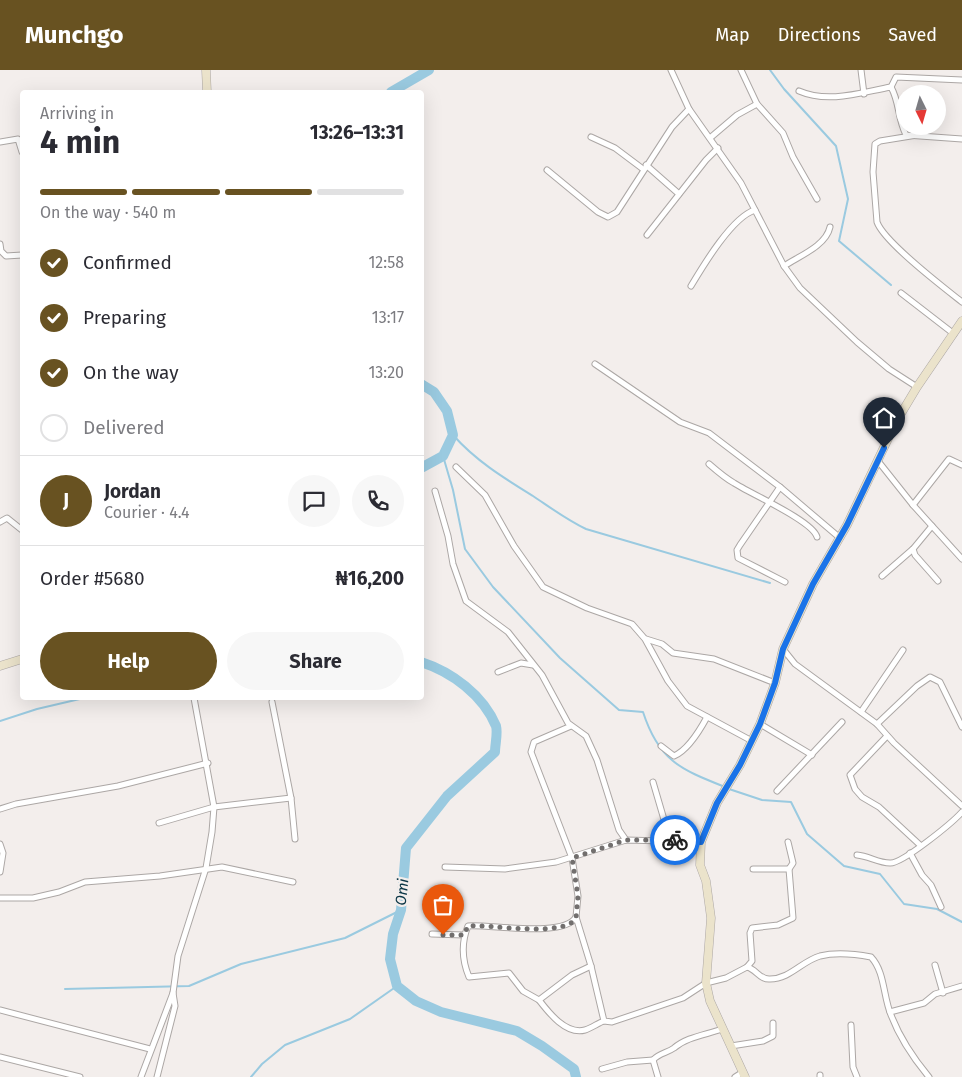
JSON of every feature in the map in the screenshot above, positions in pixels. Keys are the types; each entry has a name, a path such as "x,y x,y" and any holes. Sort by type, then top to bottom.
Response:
{"street":[{"path":"206,70 207,90"},
{"path":"671,70 689,109 718,148 755,210 784,266 800,288 889,370 917,387"},
{"path":"741,70 757,104 783,133 793,157 818,199"},
{"path":"861,70 864,94"},
{"path":"896,97 892,87 896,77 962,80"},
{"path":"799,91 822,96 864,94 892,87"},
{"path":"710,138 736,115 757,104"},
{"path":"548,170 598,212 608,217 617,212 672,127 689,109"},
{"path":"962,139 916,135 880,140 875,144 873,172 877,222 880,230 892,244 962,302"},
{"path":"591,137 615,148 645,167 679,194"},
{"path":"0,142 18,139 20,146"},
{"path":"647,236 718,148"},
{"path":"691,286 711,251 742,216 755,210"},
{"path":"784,266 819,244 828,234 830,227"},
{"path":"0,244 1,251 6,256 20,255"},
{"path":"901,293 954,334"},
{"path":"735,1077 744,1075 710,1001 706,983 711,918 706,881 700,865 701,842 717,803 760,724 775,683 783,649 813,584 840,538 917,387 962,322"},
{"path":"595,364 680,422 709,433 780,487 840,538"},
{"path":"913,505 949,458 962,465"},
{"path":"878,461 913,505 962,559"},
{"path":"709,464 733,483 769,501 808,527 816,533 817,538"},
{"path":"456,467 485,495 514,546 543,587 587,608 632,624 646,639 682,701 694,711 752,741"},
{"path":"780,487 740,545 737,553 738,558 785,582"},
{"path":"435,491 448,536 453,564 466,601 508,632 535,667 571,726 586,736 619,830 626,840"},
{"path":"0,522 7,518 20,528"},
{"path":"882,576 913,549 932,526"},
{"path":"913,549 915,555 938,581"},
{"path":"646,639 662,644 673,653 714,659 775,683"},
{"path":"783,649 795,664 877,724 887,736 962,806"},
{"path":"862,712 903,650"},
{"path":"0,666 20,660"},
{"path":"498,672 521,663 530,663 535,667"},
{"path":"877,724 917,686 930,677 940,682 962,727"},
{"path":"156,1077 175,1006 173,991 178,956 206,868 214,807 208,763 194,700"},
{"path":"272,702 291,798 295,839"},
{"path":"662,746 674,756 680,753 700,730 707,717"},
{"path":"777,791 842,722"},
{"path":"760,724 812,754"},
{"path":"571,726 534,742 531,752 572,858 578,896 576,918 591,966 604,1021"},
{"path":"887,736 850,774 856,790 862,797 879,807 920,845"},
{"path":"0,809 16,804 118,786 208,763"},
{"path":"653,782 670,840"},
{"path":"159,823 214,807 291,798"},
{"path":"857,855 870,856 891,864 901,861 949,825 962,812"},
{"path":"445,867 505,869 572,858 626,840 701,842"},
{"path":"576,918 566,925 526,929 480,925 468,926 464,935 464,965 468,977 509,973 524,991 539,1000 552,1017 565,1026 577,1030 585,1030 604,1021 612,1022 684,998 706,983 726,978 747,967 752,961 750,932 752,928 778,925 793,918 789,869 793,863 788,842"},
{"path":"0,844 3,852 0,872"},
{"path":"910,853 922,875 931,885 941,907"},
{"path":"0,898 33,898 59,892 85,882 160,876 222,867 294,882"},
{"path":"753,869 789,869"},
{"path":"432,934 464,935"},
{"path":"747,967 752,968 760,976 772,979 787,975 819,956 846,954 871,957 882,978 890,1012 910,1049 929,1077"},
{"path":"935,965 943,993"},
{"path":"539,1000 572,975 591,966"},
{"path":"890,1012 924,1003 935,994 962,986"},
{"path":"141,1077 173,991"},
{"path":"0,1010 150,1049"},
{"path":"731,1046 763,1041 773,1036 774,1023"},
{"path":"851,1024 853,1067 858,1077"},
{"path":"602,1069 627,1062 653,1060 683,1040 699,1038 722,1029"},
{"path":"0,1057 80,1077"},
{"path":"653,1060 658,1077"}],"waterway":[{"name":"Omi","path":"394,90 429,70"},
{"path":"770,70 784,89 836,146 848,199 839,241 891,285"},
{"name":"Omi","path":"424,386 434,392 447,411 453,435 443,456 424,466"},
{"path":"453,435 471,453 491,468 566,518 586,529 770,583"},
{"path":"443,456 453,490 465,549 493,587 560,658 619,710 643,712 656,742 673,761 695,775 725,787"},
{"name":"Omi","path":"424,663 455,678 475,695 490,715 496,726 497,735 495,752 447,796 406,848 401,910 393,934 390,959 397,986 416,1001 441,1012 517,1031 574,1069 576,1077"},
{"path":"0,721 37,709 75,700"},
{"path":"729,789 762,800 791,802 807,834 844,866 880,874 904,904 937,909 962,922"},
{"path":"65,989 189,986 241,964 345,938 401,910"},
{"path":"251,1077 262,1064 285,1045 350,1019 397,986"}],"way so far":[{"path":"443,935 464,935 468,926 480,925 526,929 566,925 573,922 576,918 578,896 572,858 626,840 675,840"}],"route":[{"path":"675,840 701,842 717,803 740,765 760,724 775,683 783,649 813,584 847,525 884,448"}]}
